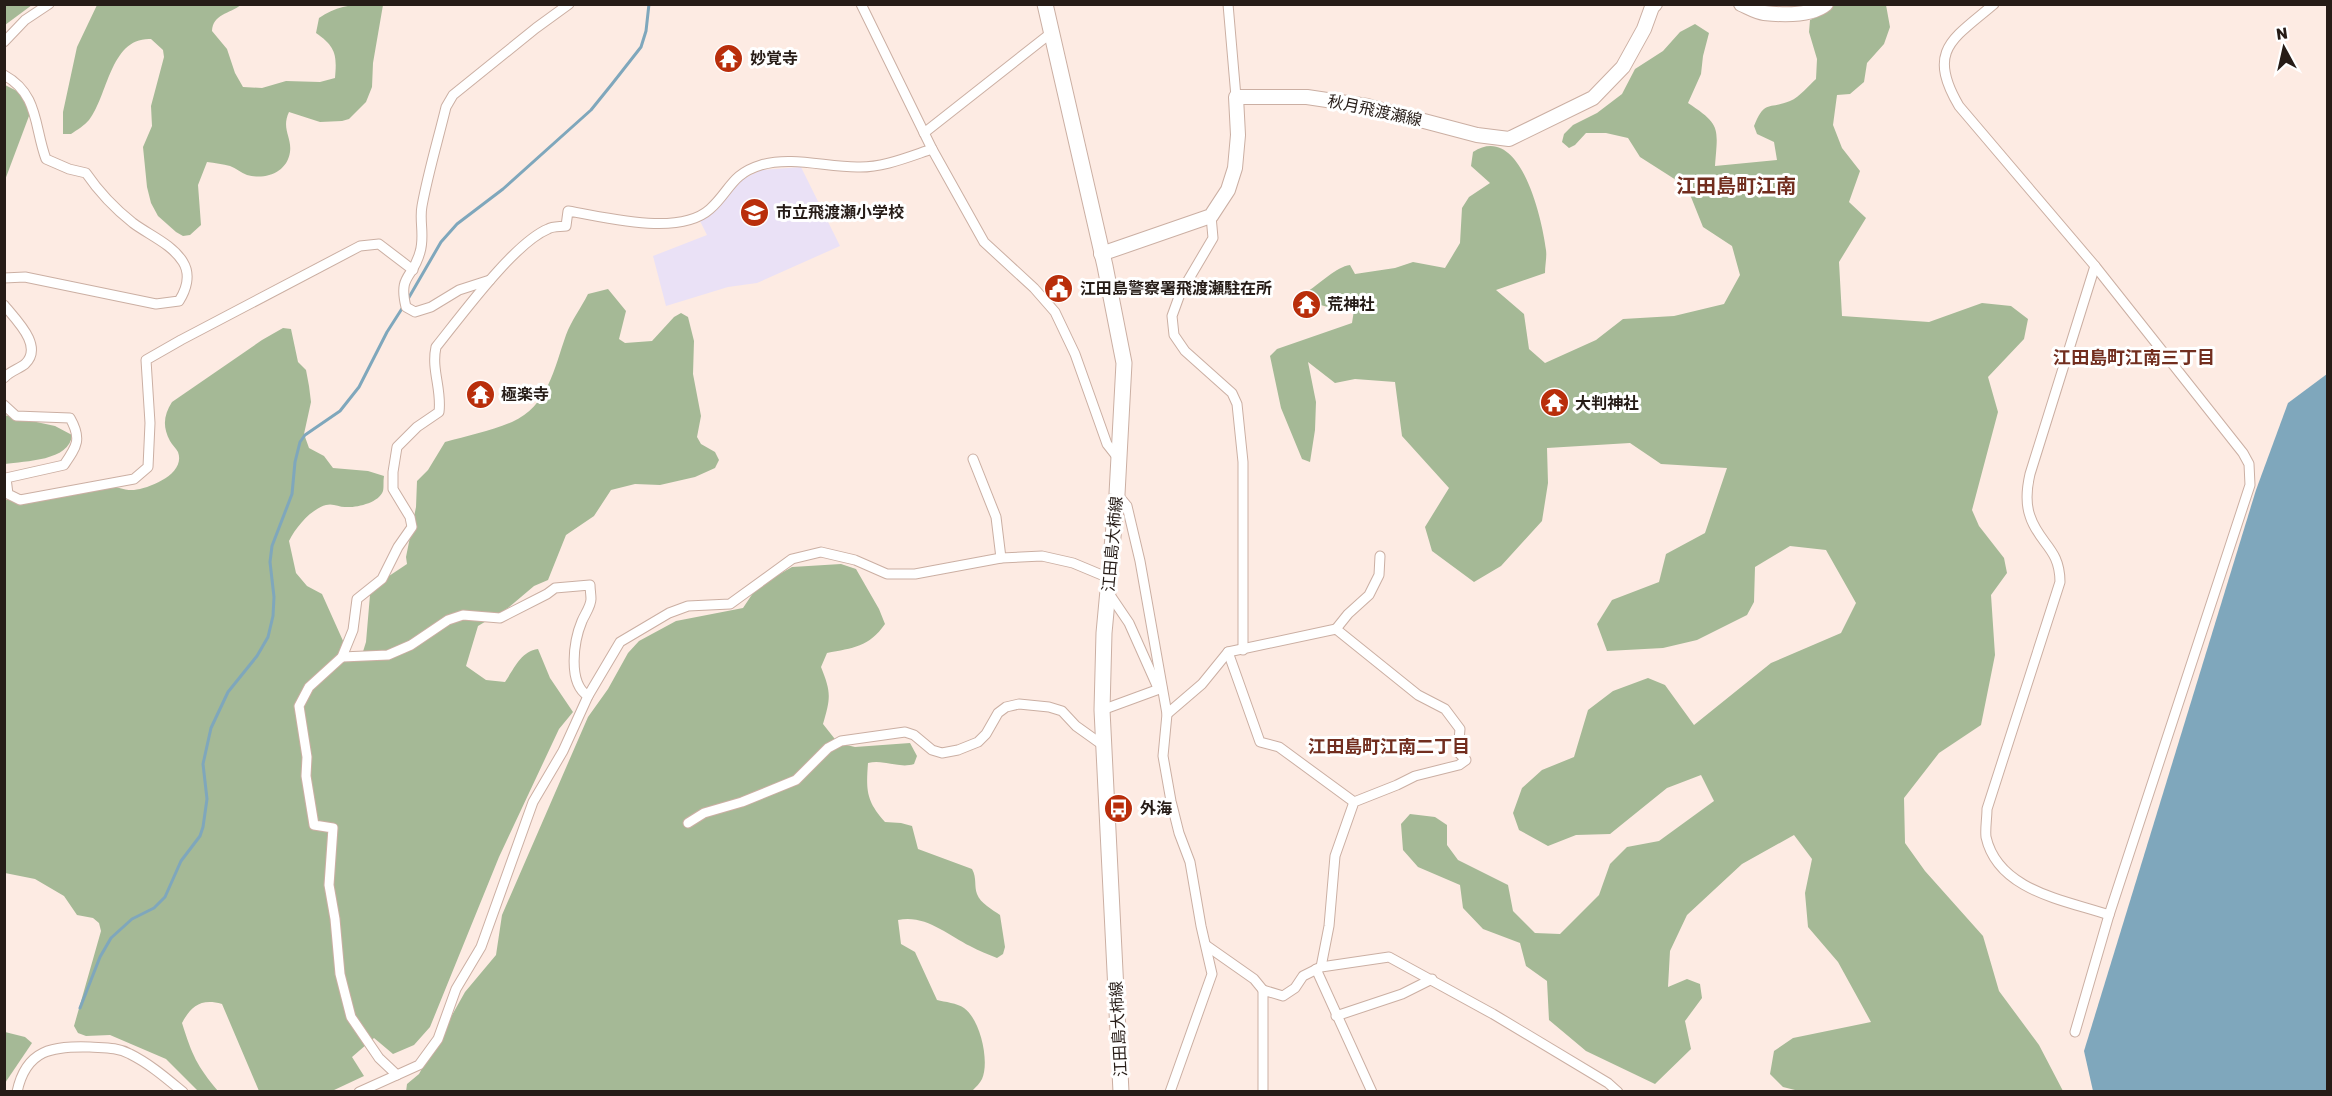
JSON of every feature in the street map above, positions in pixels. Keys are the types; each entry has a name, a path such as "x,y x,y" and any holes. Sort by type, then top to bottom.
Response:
{"main road":[{"name":"江田島大柿線","path":"1045,4 1122,343 1124,363 1117,494 1104,633 1102,710 1121,1092"},
{"name":"秋月飛渡瀬線","path":"1236,97 1307,97 1338,101 1367,106 1477,135 1509,139 1593,98 1623,66 1655,4"},
{"path":"1741,4 1763,13 1801,13 1817,11 1826,4"},
{"path":"1101,254 1211,216 1228,190 1234,168 1238,135 1236,97"}],"street":[{"path":"4,42 25,20 49,4"},
{"path":"492,279 459,290 431,307 415,312 406,307 402,291 405,280 413,270 420,252 423,238 421,208 446,107 453,95 569,4"},
{"path":"861,4 932,149 984,242 1035,288 1055,312 1075,354 1107,444 1118,458"},
{"path":"1228,4 1236,97"},
{"path":"1994,4 1951,40 1943,60 1948,88 1959,106 2095,266 2243,453 2251,475 2250,485 2109,915 2075,1032"},
{"path":"924,133 1051,33"},
{"path":"4,75 12,79 29,97 46,159 69,169 86,172 100,194 132,222 175,251 185,264 187,279 186,290 179,301 156,304 25,277 4,278"},
{"path":"397,1076 379,1058 351,1017 340,974 329,885 333,828 314,825 306,776 307,757 299,706 309,687 342,657 353,630 357,599 382,579 398,547 412,527 410,517 393,489 393,472 397,447 417,427 439,412 441,401 433,361 436,347 492,279 528,241 549,228 566,226 568,211 662,223 683,222 710,210 735,178 761,165 781,162 859,168 897,161 932,149"},
{"path":"1211,216 1213,238 1180,294 1172,316 1174,336 1185,351 1232,393 1237,404 1243,462 1243,650"},
{"path":"4,405 16,416 70,418 77,431 75,449 64,465 6,478 8,494 20,500 134,479 148,467 150,423 146,360 360,246 379,244 413,270"},
{"path":"2095,266 2030,474 2026,494 2029,514 2036,529 2057,557 2060,582 1987,809 1986,836 1994,855 2006,872 2024,886 2109,915"},
{"path":"4,305 31,341 31,356 4,378"},
{"path":"973,459 996,517 1001,558"},
{"path":"1117,494 1126,506 1140,561 1160,688 1167,714 1163,756 1171,801 1190,862 1212,974 1170,1092"},
{"path":"359,1092 419,1065 438,1039 456,989 481,946 533,802 563,751 588,696 620,642 669,613 688,606 730,604 792,559 821,552 855,560 887,574 915,574 1001,558 1041,556 1073,563 1109,585 1160,688"},
{"path":"1167,714 1202,684 1228,652 1336,629 1347,614 1369,595 1378,575 1380,556"},
{"path":"342,657 388,655 411,645 448,620 463,615 500,618 548,594 555,588 590,585 591,601 581,624 574,667 581,692 588,696"},
{"path":"1336,629 1418,695 1445,710 1460,729 1458,752 1466,760 1460,765 1415,776 1354,802 1335,856 1329,926 1318,968 1336,1016 1372,1092"},
{"path":"1228,652 1260,742 1278,747 1354,802"},
{"path":"1102,710 1160,688"},
{"path":"688,823 704,813 742,802 796,780 828,748 841,741 905,732 914,735 932,750 942,753 958,750 978,742 986,734 998,713 1006,707 1019,704 1050,707 1062,711 1076,726 1104,746"},
{"path":"1207,946 1254,979 1263,990 1283,996 1295,988 1303,976 1318,968 1389,957 1432,979 1608,1083 1618,1092"},
{"path":"1336,1016 1402,994 1432,979"},
{"path":"1263,990 1263,1092"},
{"path":"17,1092 20,1076 37,1056 59,1046 116,1048 130,1053 158,1071 183,1092"}],"shaded area":[{"path":"801,167 840,246 757,283 728,287 666,306 653,256 707,235 700,221 737,182 761,170"}],"green space":[{"path":"5,4 32,4 32,5 5,25"},
{"path":"97,5 241,5 218,18 212,31 227,49 235,73 243,87 262,88 286,81 320,82 335,78 334,52 328,43 316,33 319,18 334,10 349,6 383,5 373,63 372,87 366,102 349,119 320,122 289,112 286,128 290,152 285,165 274,173 254,176 230,166 207,162 198,185 201,225 190,235 183,236 158,216 151,203 147,187 143,147 152,126 151,106 164,57 163,50 151,39 137,41 127,47 118,57 89,120 71,134 63,134 63,112 77,47"},
{"path":"1830,5 1886,5 1890,27 1884,44 1867,63 1864,82 1850,94 1837,95 1833,125 1842,148 1860,171 1849,202 1866,218 1839,262 1842,316 1929,322 1982,303 2011,306 2028,319 2024,339 1988,377 1998,412 1972,510 1979,526 2004,558 2007,573 1991,595 1995,655 1981,725 1939,753 1904,798 1905,843 1925,871 1983,936 1999,991 2039,1045 2063,1091 1803,1092 1783,1087 1770,1074 1774,1051 1793,1038 1871,1022 1838,962 1808,927 1805,893 1812,859 1794,835 1742,864 1687,915 1670,951 1668,987 1687,979 1700,984 1702,998 1685,1021 1691,1049 1655,1084 1586,1051 1549,1020 1547,981 1526,966 1520,943 1483,929 1463,908 1460,885 1418,867 1403,850 1401,824 1410,814 1435,817 1447,825 1447,845 1458,860 1508,885 1513,911 1535,933 1560,934 1599,895 1610,864 1627,847 1659,841 1714,801 1701,775 1667,788 1610,834 1576,835 1548,846 1519,830 1513,813 1522,788 1542,770 1574,757 1588,710 1613,691 1648,678 1665,685 1694,725 1771,663 1841,633 1856,603 1826,550 1790,546 1755,567 1754,602 1747,615 1697,640 1663,648 1607,651 1597,624 1612,600 1659,582 1666,554 1705,533 1727,468 1661,464 1630,443 1547,448 1548,483 1542,521 1501,566 1474,582 1432,551 1425,527 1449,488 1402,436 1395,382 1355,379 1335,383 1308,362 1316,402 1310,462 1302,459 1281,408 1270,356 1277,349 1352,323 1355,304 1328,307 1313,303 1308,291 1334,272 1350,265 1355,274 1395,268 1413,262 1445,268 1460,243 1462,208 1469,197 1490,183 1471,166 1473,152 1489,146 1504,150 1516,161 1526,177 1540,217 1546,250 1545,273 1496,290 1524,314 1529,349 1545,363 1596,340 1623,319 1674,316 1724,304 1740,275 1732,246 1703,227 1687,187 1640,157 1628,138 1606,133 1586,133 1569,148 1562,142 1564,134 1573,125 1597,113 1622,94 1635,69 1663,51 1680,32 1695,24 1709,33 1701,74 1688,103 1707,117 1715,128 1717,143 1715,166 1777,160 1774,142 1757,134 1754,126 1764,109 1794,99 1816,79 1817,59 1809,32 1810,20 1821,15"},
{"path":"5,85 25,95 32,108 5,180"},
{"path":"608,289 626,311 619,339 625,343 652,341 674,317 681,313 688,317 694,341 693,374 701,416 697,437 701,444 715,452 719,460 715,468 695,477 660,485 635,484 611,490 594,516 566,535 548,580 534,586 508,608 478,626 466,666 486,680 505,682 522,657 538,649 550,678 573,712 559,729 499,857 430,1027 414,1045 393,1054 374,1038 352,1057 364,1076 332,1091 259,1091 222,1004 215,1002 202,1003 193,1008 182,1023 196,1060 218,1091 198,1091 166,1059 110,1035 86,1036 78,1033 74,1026 101,931 99,923 93,918 77,915 64,896 35,879 5,873 4,500 106,486 134,490 165,479 177,467 179,460 178,452 167,436 165,425 167,411 172,402 262,340 283,328 291,329 298,362 306,370 309,386 311,402 304,434 309,448 324,456 333,468 368,471 384,476 383,491 377,499 355,507 331,504 320,507 305,519 289,541 296,573 307,586 322,594 348,652 361,658 366,642 370,595 380,582 407,564 406,557 416,507 417,481 428,470 445,442 512,422 534,406 548,385 568,330 588,294"},
{"path":"4,415 55,426 72,435 69,444 55,455 5,464"},
{"path":"841,564 856,569 885,624 873,638 860,645 827,653 821,667 829,695 823,724 838,743 855,747 910,743 917,756 914,764 868,763 867,788 874,808 885,822 912,826 918,849 972,869 979,897 1000,915 1005,947 1003,954 997,958 927,923 918,920 898,920 901,944 915,952 937,1000 961,1006 970,1013 975,1021 982,1041 985,1062 979,1083 973,1090 406,1092 407,1084 419,1074 465,992 496,955 502,915 588,717 608,689 628,653 639,641 676,621 743,608 757,587 792,567"},
{"path":"5,1032 25,1037 32,1043 5,1083"}],"water":[{"path":"2327,374 2327,1091 2093,1091 2084,1051 2256,490 2288,403"}],"waterway":[{"path":"408,299 441,242 457,224 503,189 591,110 641,47 646,31 649,4"},
{"path":"80,1008 100,957 111,938 132,919 154,908 165,897 181,861 200,836 207,799 203,764 211,728 228,692 257,656 268,637 273,616 274,597 270,562 272,546 292,494 295,462 300,442 305,435 340,411 359,387 387,332 403,307"}],"place":[{"name":"妙覚寺","path":"729,58"},
{"name":"市立飛渡瀬小学校","path":"755,212"},
{"name":"江田島警察署飛渡瀬駐在所","path":"1059,288"},
{"name":"荒神社","path":"1306,304"},
{"name":"極楽寺","path":"480,394"},
{"name":"大判神社","path":"1554,403"},
{"name":"外海","path":"1119,808"}],"district":[{"name":"江田島町江南","path":"1736,186"},
{"name":"江田島町江南三丁目","path":"2134,358"},
{"name":"江田島町江南二丁目","path":"1389,747"}]}
